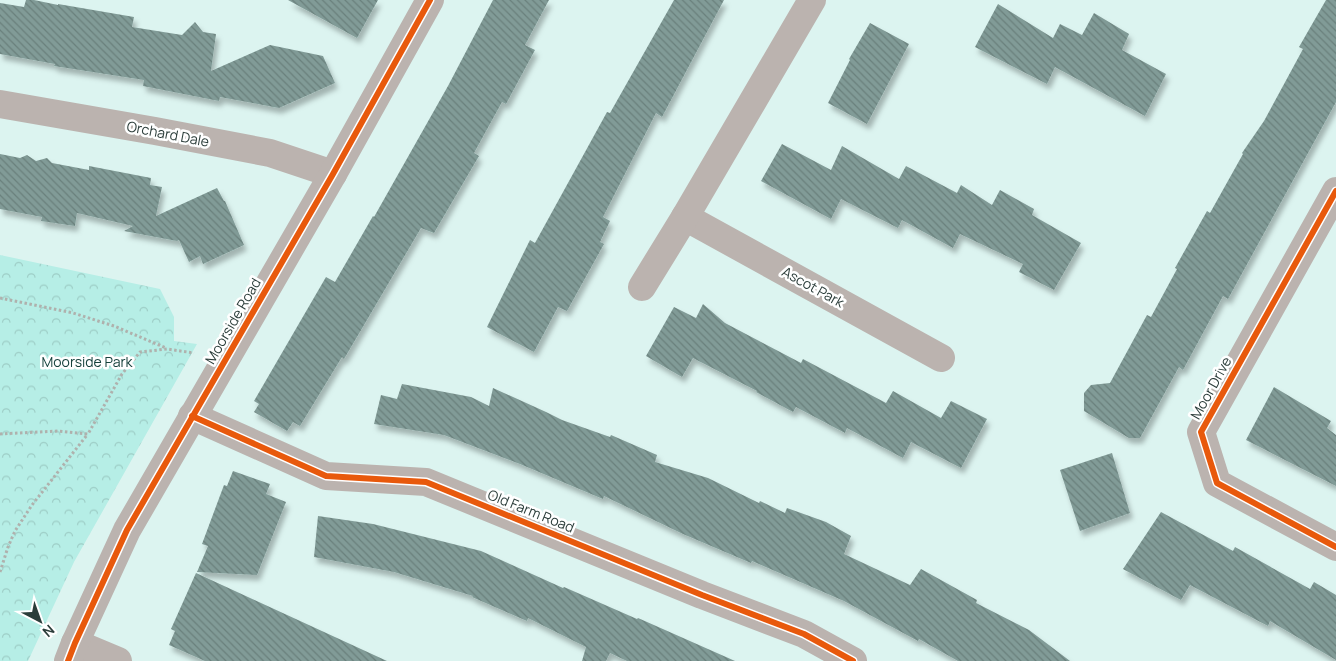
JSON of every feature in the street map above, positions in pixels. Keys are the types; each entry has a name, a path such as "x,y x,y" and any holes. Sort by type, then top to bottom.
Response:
{"street":[{"name":"Moorside Road","path":"72,652 127,530 430,0"},
{"path":"642,287 812,0"},
{"name":"Orchard Dale","path":"0,104 270,153 332,174"},
{"name":"Moor Drive","path":"1336,191 1200,432 1217,483 1336,547"},
{"name":"Ascot Park","path":"685,216 942,358"},
{"name":"Old Farm Road","path":"192,416 326,476 426,482 702,595 804,634 853,661"},
{"path":"72,652 118,661"}],"path":[{"path":"0,298 73,314 114,326 168,348 199,354"},
{"path":"0,572 15,531 28,511 88,434 122,374 140,352 168,348"},
{"path":"0,434 58,431 88,434"}],"green space":[{"name":"Moorside Park","path":"0,255 160,289 174,317 174,341 197,344 74,562 28,661 0,661"}],"building":[{"path":"26,0 134,17 132,27 182,35 195,22 203,32 216,34 211,71 270,45 323,56 335,83 279,108 220,97 219,101 143,86 144,80 54,66 55,64 0,54 0,3 24,7"},
{"path":"288,0 378,0 357,38"},
{"path":"493,0 549,0 525,45 535,50 506,104 502,102 474,153 479,156 434,233 421,228 344,359 342,357 300,426 293,422 287,431 254,412 259,404 254,401 326,277 335,282 374,217 448,86"},
{"path":"674,0 724,0 662,117 656,113 603,217 610,221 600,242 604,244 567,311 558,307 534,352 487,327 530,240 535,243 607,112 610,113"},
{"path":"1326,0 1336,0 1336,102 1228,299 1223,296 1183,370 1179,367 1140,438 1129,438 1084,411 1084,393 1091,385 1110,383 1147,315 1151,317 1177,269 1175,268 1207,211 1210,213 1242,153 1264,121 1303,49 1299,47"},
{"path":"998,4 1053,38 1060,24 1082,35 1094,13 1129,34 1122,50 1166,74 1145,116 1055,67 1047,84 975,47"},
{"path":"870,23 909,44 867,124 828,103 849,59"},
{"path":"782,144 831,170 842,146 899,179 906,166 957,193 961,185 992,205 1000,190 1034,209 1032,215 1081,243 1054,290 1019,272 1023,264 960,234 953,248 902,220 898,228 841,199 831,219 761,181"},
{"path":"0,154 20,158 27,155 36,161 47,158 52,163 89,170 89,166 151,178 150,185 162,187 156,216 217,188 225,201 244,245 203,264 200,256 189,262 179,240 124,231 133,226 77,213 75,226 41,221 42,217 0,209"},
{"path":"703,304 725,323 801,363 803,359 886,403 893,391 941,418 951,401 987,419 961,468 911,442 903,458 847,428 845,433 796,407 793,412 693,358 682,377 646,356 674,307 696,318"},
{"path":"402,384 471,397 489,406 493,388 562,420 610,437 611,435 657,455 655,462 708,478 759,503 760,501 785,513 787,508 826,522 851,536 844,554 910,585 921,569 977,600 976,603 1029,630 1070,661 958,661 844,601 752,561 751,563 683,534 604,496 603,499 444,435 374,424 381,395 397,399"},
{"path":"1274,387 1331,421 1327,428 1336,435 1336,486 1246,440"},
{"path":"1112,453 1130,513 1080,531 1060,470"},
{"path":"233,471 270,484 266,494 286,502 257,575 197,572 208,546 202,544 224,485 227,486"},
{"path":"1161,512 1233,551 1235,547 1310,589 1314,582 1336,595 1336,660 1270,621 1268,626 1190,585 1181,600 1123,569"},
{"path":"318,516 373,524 481,551 735,661 627,661 610,653 606,661 582,661 586,647 528,618 527,621 473,596 394,572 314,557"},
{"path":"196,573 387,661 205,661 169,645 175,631 171,629"}],"cycle path":[{"path":"68,661 127,530 333,174 430,0"},
{"path":"1336,191 1201,432 1217,483 1336,547"},
{"path":"192,416 326,476 426,482 702,595 804,634 853,661"}]}
